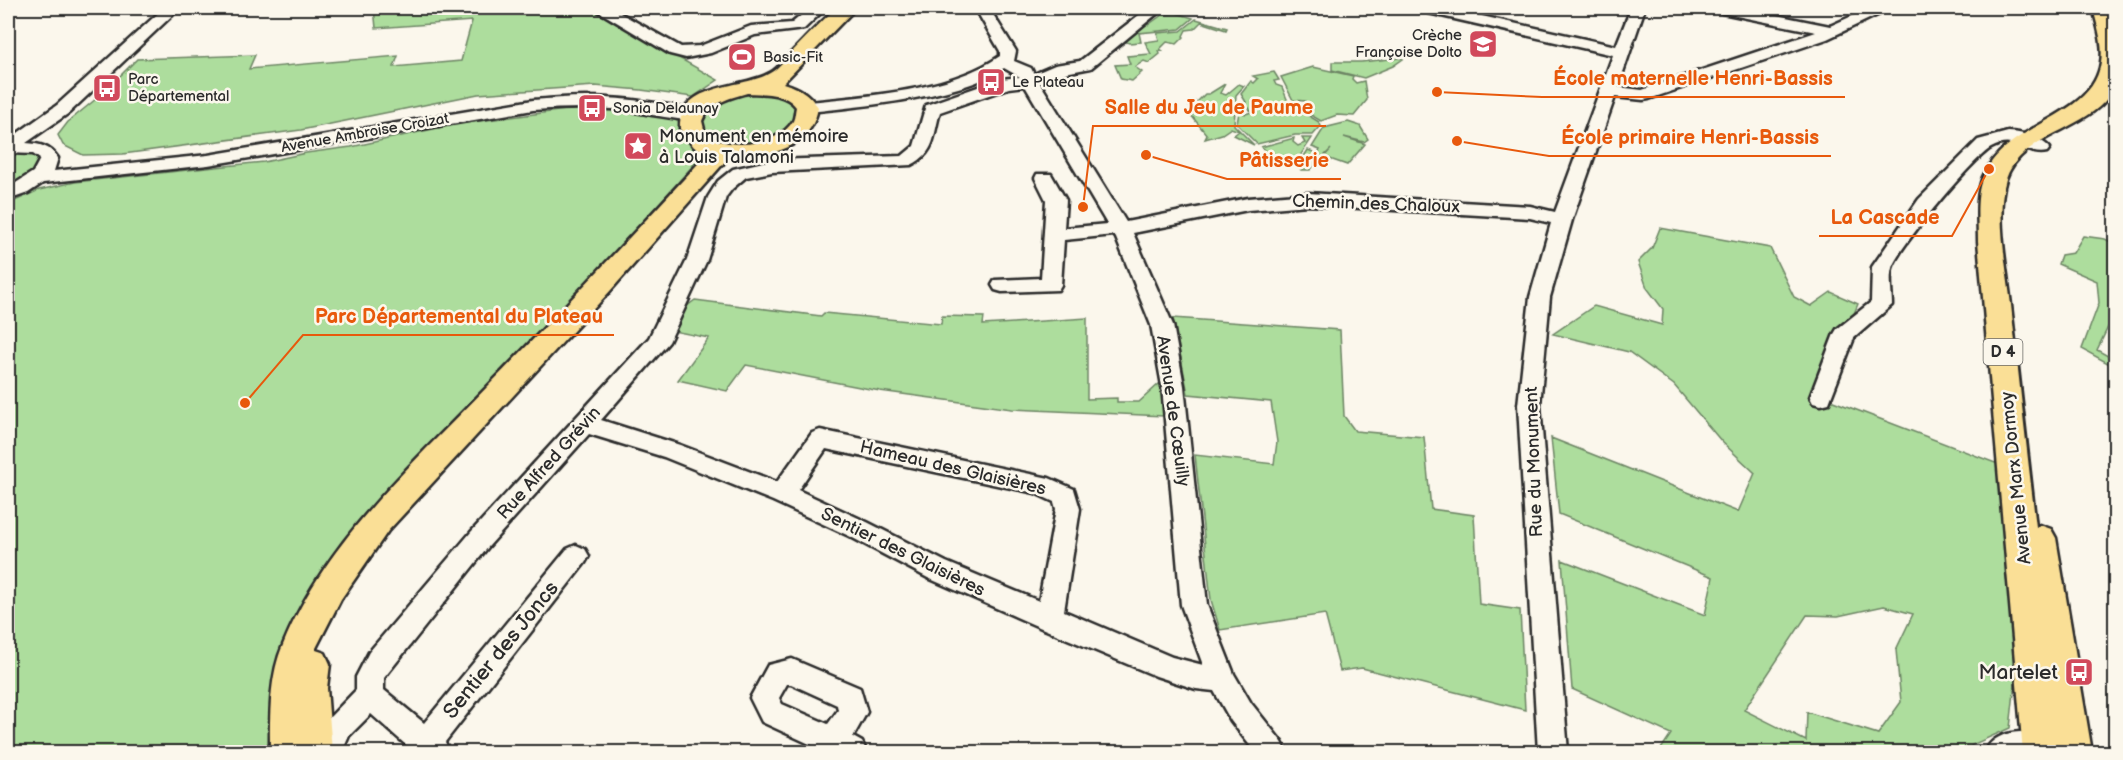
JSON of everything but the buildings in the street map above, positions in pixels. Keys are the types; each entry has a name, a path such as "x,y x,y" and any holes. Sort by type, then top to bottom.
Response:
{"main road":[{"path":"846,8 779,77 758,86 728,91 711,98 695,111 690,127 694,137 706,145 723,150 760,149 778,144 792,136 803,127 808,117 803,102 792,88 792,79 857,8"},
{"name":"Avenue Marx Dormoy","path":"2073,753 2044,572 2023,411 2004,211 2006,193 2013,178 2030,157 2033,144 2097,96 2109,76 2113,52 2103,8"},
{"path":"2114,8 2115,16"},
{"path":"758,86 781,89 803,102"},
{"name":"Avenue Marx Dormoy","path":"2046,751 1991,241 1991,211 1995,178 2013,150 2033,144 2099,111 2115,94"},
{"path":"289,753 290,693 299,647 329,589 377,522 602,284 723,150"},
{"path":"313,753 309,688 314,643 329,589"}],"street":[{"path":"41,164 8,148 63,109 172,8"},
{"path":"601,8 676,51 690,53 707,50 755,30 796,26 806,21 818,8"},
{"path":"803,102 891,98 981,73 1004,62 1008,58 1008,51 982,8"},
{"path":"915,92 925,106 932,109 1007,83 1030,81 1061,69 1085,65 1157,8"},
{"path":"1428,8 1621,52"},
{"name":"Rue du Monument","path":"1553,753 1529,405 1540,297 1562,220 1638,8"},
{"path":"1724,8 1832,31"},
{"path":"1608,91 1633,96 1643,95 1832,31 1881,8"},
{"name":"Avenue de Cœuilly","path":"1004,62 1020,68 1030,81 1134,253 1161,325 1173,386 1194,605 1222,679 1241,712 1272,753"},
{"name":"Avenue Ambroise Croizat","path":"41,164 208,160 533,105 584,102 686,113 695,111"},
{"path":"8,194 41,164 48,129 63,109"},
{"name":"Rue Alfred Grévin","path":"370,696 370,677 379,661 480,539 658,342 683,294 697,260 717,197 725,185 740,173 756,168 905,161 922,152 932,109"},
{"path":"1821,397 1845,334 1881,305 1882,267 1926,203 1984,144 2008,137 2033,144"},
{"path":"1002,285 1051,285 1056,200 1044,178"},
{"name":"Chemin des Chaloux","path":"1054,235 1120,228 1248,204 1308,199 1530,212 1562,220"},
{"name":"Sentier des Glaisières","path":"584,424 672,451 782,495 858,529 937,570 1166,667 1196,677 1222,679"},
{"name":"Hameau des Glaisières","path":"782,495 820,439 1040,485 1065,496 1068,509 1049,619"},
{"name":"Sentier des Joncs","path":"430,748 576,556"},
{"path":"327,753 339,727 370,696 430,748"},
{"path":"2000,753 2003,749 2026,746 2046,751"}],"green space":[{"path":"374,8 591,8 718,80 693,97 595,86 478,94 301,130 123,154 83,155 63,145 58,135 68,122 102,94 137,59 255,55 249,69 398,56 394,67 461,61 472,21 376,28"},
{"path":"1176,13 1193,18 1180,29 1139,33 1141,42 1124,41 1145,24 1148,25 1162,15"},
{"path":"1196,19 1227,28 1226,30 1201,22 1194,29 1186,30 1184,37 1177,44 1167,42 1160,49 1163,51 1159,51 1160,54 1149,63 1144,61 1135,67 1142,72 1132,81 1121,79 1115,65 1130,64 1127,56 1151,54 1145,42 1159,40 1157,33 1181,31"},
{"path":"1403,59 1393,66 1364,78 1332,70 1332,62"},
{"path":"1313,67 1353,76 1352,79 1356,83 1364,81 1367,100 1354,116 1337,115 1321,121 1297,107 1305,105 1305,101 1293,100 1281,77"},
{"path":"1274,72 1279,80 1274,81 1276,85 1282,87 1289,104 1319,122 1321,126 1313,135 1295,135 1257,144 1237,124 1239,112 1246,114 1251,112 1249,108 1239,105 1246,102 1241,94 1251,81 1254,83 1258,79 1253,76"},
{"path":"1225,84 1220,93 1226,95 1239,84 1244,86 1236,95 1234,125 1254,145 1234,135 1239,131 1231,128 1222,134 1205,139 1207,135 1191,115 1194,114 1189,106 1193,101 1197,102 1205,94"},
{"path":"742,92 782,96 800,112 787,132 764,142 734,146 704,136 699,117 711,104"},
{"path":"574,109 614,110 670,118 681,123 696,152 696,162 304,602 275,751 8,752 8,204 39,190 75,182 264,162 351,147 456,124"},
{"path":"1348,122 1360,126 1368,139 1364,142 1344,137 1365,144 1347,165 1324,157 1331,149 1310,170 1301,170 1298,166 1308,150 1318,154 1320,150 1312,147 1324,128"},
{"path":"1294,138 1293,142 1298,146 1305,143 1302,138 1312,138 1296,162 1268,162 1270,156 1261,147"},
{"path":"8,153 33,154 40,160 37,170 8,189"},
{"path":"1660,228 1770,248 1794,297 1811,306 1831,292 1858,304 1820,396 1998,464 2017,665 2010,728 1972,745 1966,752 1659,752 1671,734 1572,689 1562,560 1705,615 1713,577 1559,514 1551,438 1738,512 1755,473 1722,442 1674,385 1629,352 1553,334 1594,306 1662,325 1663,309 1647,288 1638,262 1652,248","holes":["1884,606 1913,614 1896,650 1901,702 1878,734 1807,712 1806,741 1744,710 1807,615 1838,616"]},
{"path":"2083,236 2105,239 2115,244 2115,322 2111,321 2097,350 2115,360 2115,367 2082,349 2099,303 2097,281 2058,264 2061,255 2073,253"},
{"path":"695,300 821,316 824,313 941,324 942,316 984,317 983,325 1087,318 1087,399 1117,398 1117,402 1139,402 1160,383 1164,416 1012,409 880,391 746,365 727,391 678,380 709,338 673,331 687,306"},
{"path":"1173,318 1340,330 1344,416 1355,431 1424,437 1431,509 1474,515 1479,604 1520,610 1525,710 1362,668 1340,671 1325,614 1220,630 1211,600 1195,455 1274,464 1277,442 1271,402 1188,394"}],"place":[{"name":"Crèche Françoise Dolto","path":"1483,44"},
{"name":"Basic-Fit","path":"742,57"},
{"name":"Le Plateau","path":"991,82"},
{"name":"Parc Départemental","path":"107,88"},
{"name":"École maternelle Henri-Bassis","path":"1437,92"},
{"name":"Sonia Delaunay","path":"592,108"},
{"name":"École primaire Henri-Bassis","path":"1457,141"},
{"name":"Monument en mémoire à Louis Talamoni","path":"638,146"},
{"name":"Pâtisserie","path":"1146,155"},
{"name":"La Cascade","path":"1989,169"},
{"name":"Salle du Jeu de Paume","path":"1083,207"},
{"name":"Parc Départemental du Plateau","path":"245,403"},
{"name":"Martelet","path":"2079,672"}]}
